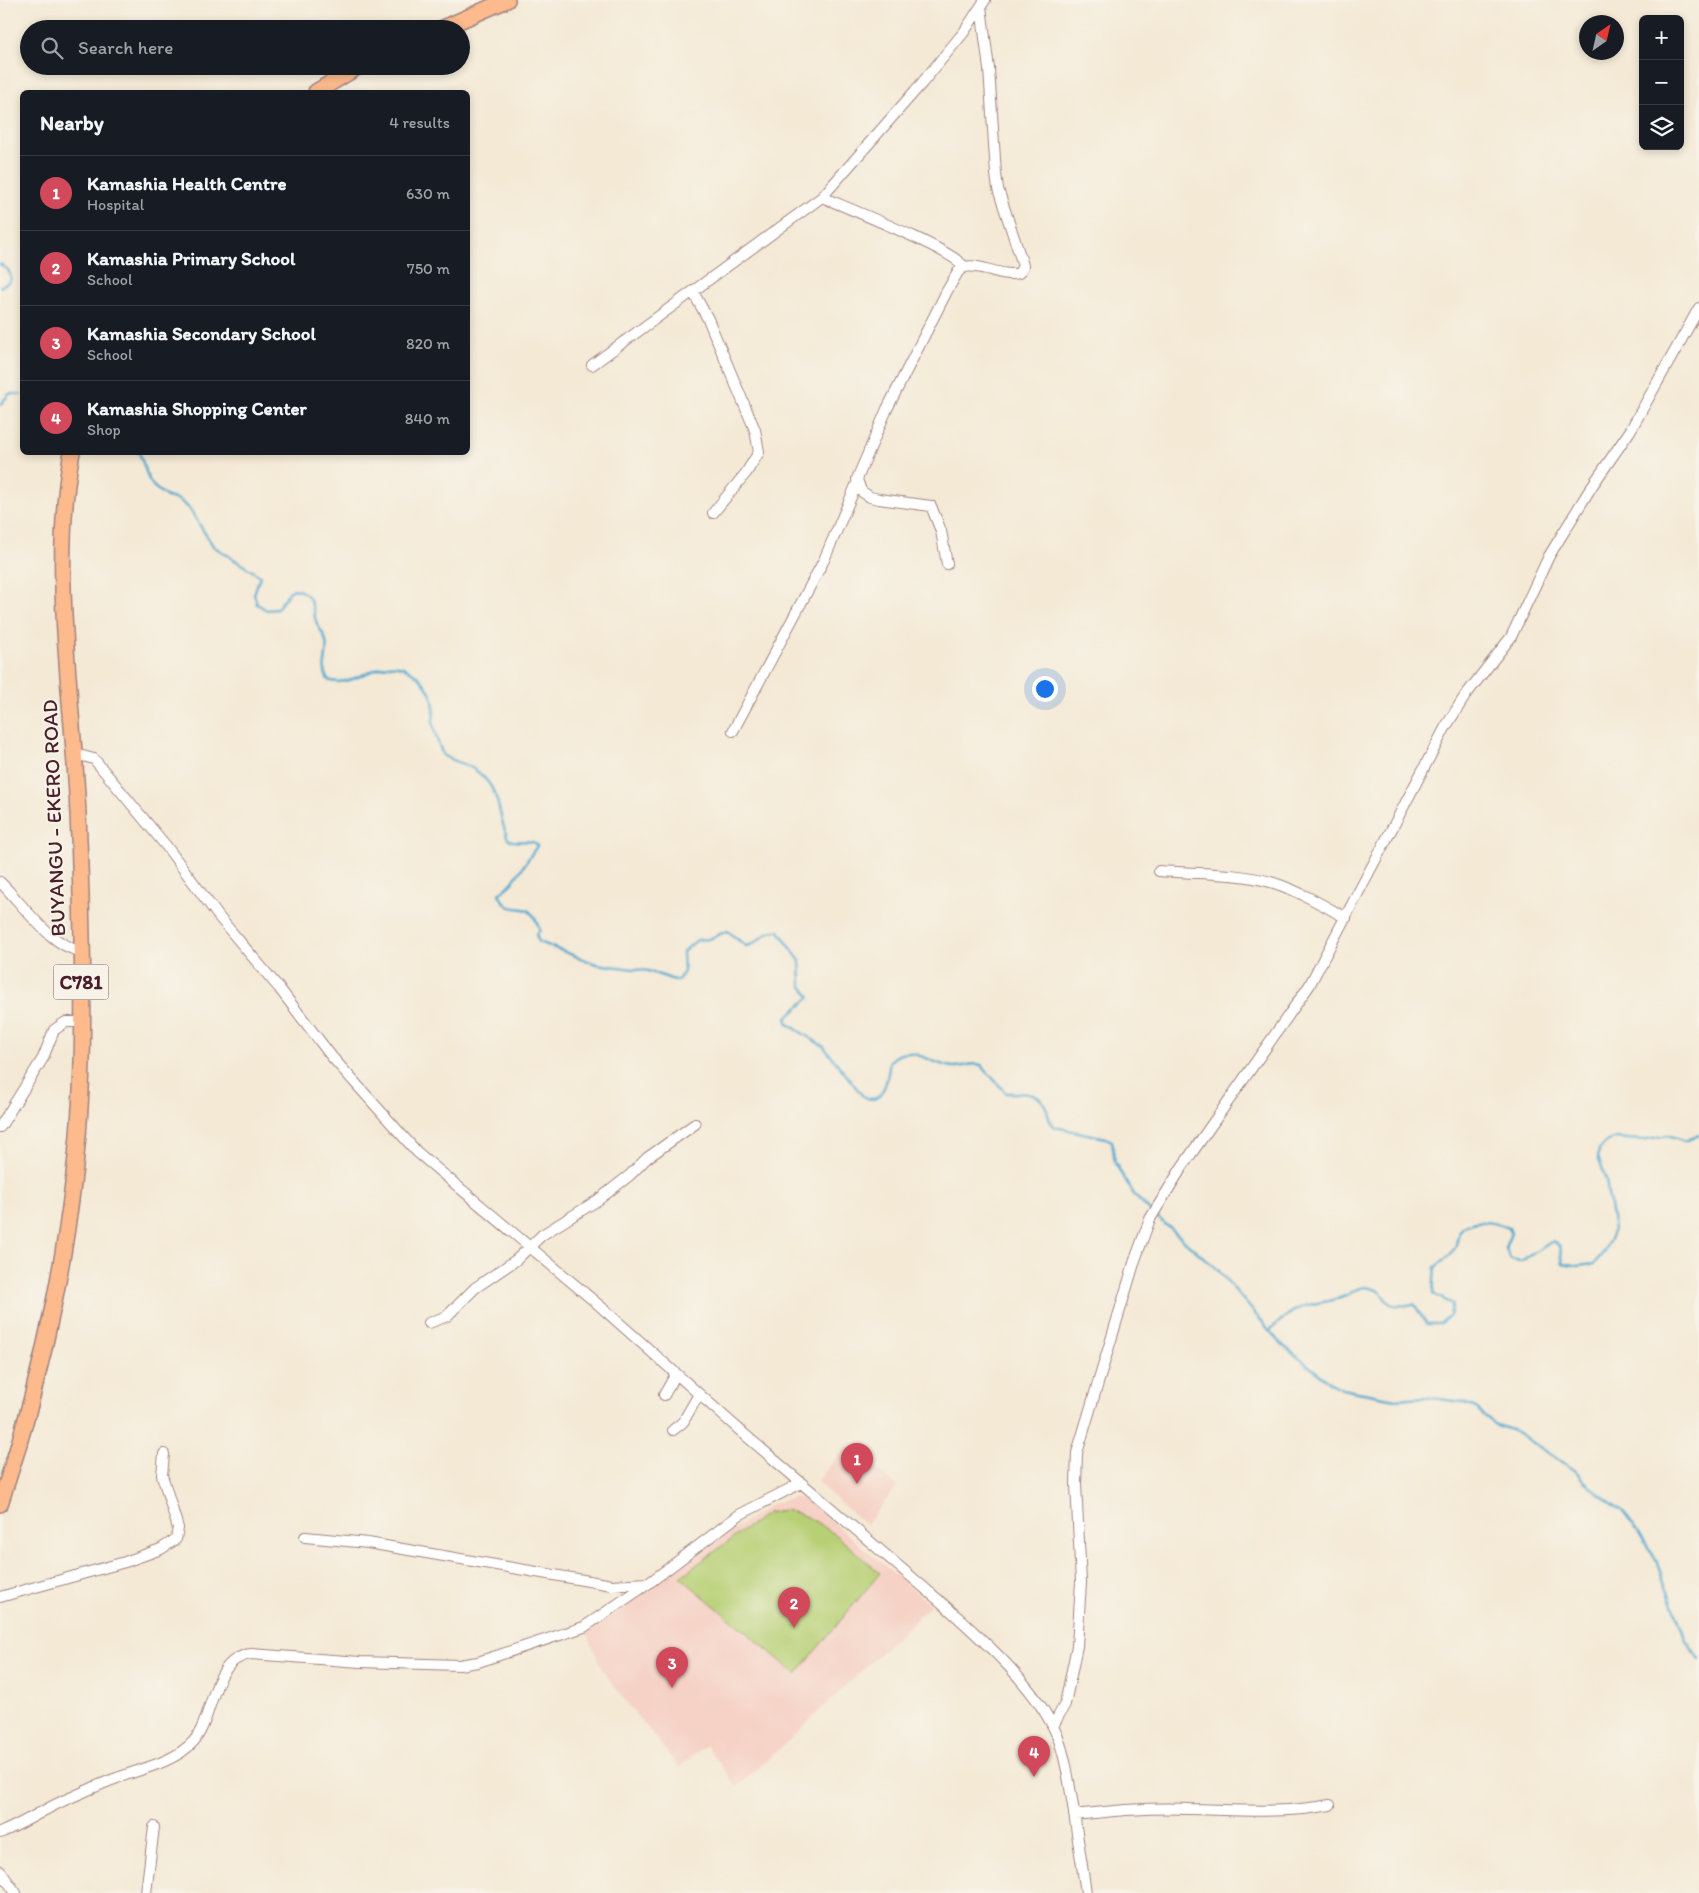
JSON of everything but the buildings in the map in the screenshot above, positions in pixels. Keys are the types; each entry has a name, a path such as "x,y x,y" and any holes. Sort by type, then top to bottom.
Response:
{"main road":[{"path":"461,20 507,0"},
{"path":"319,90 343,75"},
{"name":"BUYANGU - EKERO ROAD","path":"0,1504 28,1409 59,1278 69,1207 80,1102 81,951 75,754 65,617 64,555 65,498 72,455"}],"street":[{"path":"592,365 822,198 922,83 964,32 983,4"},
{"path":"733,731 824,560 887,409 958,272 964,267 974,266 1012,274 1019,273 1023,266 998,189 983,4"},
{"path":"822,198 935,247 954,257 964,267"},
{"path":"693,292 708,319 755,430 759,452 746,473 713,512"},
{"path":"1052,1726 1059,1717 1068,1695 1077,1646 1081,1582 1076,1484 1077,1453 1135,1260 1150,1219 1182,1167 1309,986 1445,728 1466,696 1511,637 1549,556 1592,486 1630,431 1699,308"},
{"path":"857,483 860,491 870,497 931,506 940,531 946,564"},
{"path":"75,754 94,759 167,847 219,917 275,982 332,1058 417,1152 529,1246 973,1631 1022,1684 1052,1726 1067,1767 1086,1893"},
{"path":"1159,871 1234,876 1273,883 1308,897 1346,918"},
{"path":"0,882 51,936 64,946 81,951"},
{"path":"0,1127 43,1058 54,1030 66,1022 81,1022"},
{"path":"429,1323 447,1316 475,1288 516,1260 529,1246 559,1223 598,1200 630,1175 647,1158 694,1124"},
{"path":"664,1395 676,1374"},
{"path":"673,1430 683,1422 699,1394"},
{"path":"0,1597 125,1562 161,1549 176,1539 178,1528 162,1475 164,1454"},
{"path":"0,1833 63,1801 117,1778 170,1759 184,1750 195,1740 222,1675 235,1659 245,1654 360,1662 470,1664 580,1628 649,1583 739,1515 801,1483"},
{"path":"305,1537 368,1543 612,1584 649,1583"},
{"path":"1074,1815 1162,1809 1238,1812 1294,1811 1330,1805"},
{"path":"146,1893 154,1827"},
{"path":"0,1871 16,1893"}],"shaded area":[{"path":"847,1445 897,1486 866,1525 817,1482"},
{"path":"797,1497 809,1502 931,1605 737,1787 706,1745 679,1767 629,1706 602,1669 587,1632 772,1504"}],"green space":[{"path":"783,1510 809,1518 822,1526 880,1573 796,1674 680,1577 767,1513"}],"waterway":[{"path":"0,264 8,270 11,276 10,281 0,287"},
{"path":"0,405 9,394 20,394"},
{"path":"140,455 149,480 154,487 167,497 179,500 189,508 213,546 260,576 254,594 257,604 267,610 277,609 289,592 294,589 308,597 327,647 325,670 328,680 338,682 349,680 380,668 391,666 401,666 421,679 433,700 433,722 443,755 472,768 489,783 497,800 508,839 511,841 528,841 535,843 537,846 512,883 499,894 508,906 528,910 534,916 540,930 536,935 539,942 596,964 648,971 677,981 684,972 683,952 697,940 709,939 727,931 746,946 755,943 770,932 779,931 800,961 801,985 810,997 786,1018 788,1024 824,1047 862,1095 869,1099 880,1095 884,1089 890,1061 898,1055 905,1053 953,1067 981,1065 1006,1093 1030,1094 1040,1099 1047,1110 1050,1122 1055,1127 1112,1141 1115,1163 1135,1196 1152,1213"},
{"path":"1270,1330 1294,1311 1303,1307 1338,1299 1360,1288 1367,1287 1378,1290 1389,1303 1394,1305 1414,1304 1427,1324 1440,1324 1450,1315 1453,1304 1433,1294 1435,1267 1453,1251 1458,1235 1463,1228 1475,1222 1489,1222 1509,1228 1511,1233 1505,1248 1511,1259 1521,1261 1553,1241 1560,1246 1563,1263 1578,1266 1594,1264 1603,1253 1614,1230 1606,1180 1598,1157 1599,1150 1605,1143 1615,1138 1642,1140 1668,1135 1685,1141 1699,1135"},
{"path":"1156,1216 1217,1269 1280,1343 1329,1382 1342,1389 1395,1399 1424,1397 1462,1402 1476,1408 1494,1424 1517,1432 1575,1471 1584,1482 1622,1511 1638,1531 1656,1560 1686,1640 1699,1659"}],"place":[{"name":"Kamashia Health Centre","path":"857,1484"},
{"name":"Kamashia Primary School","path":"794,1628"},
{"name":"Kamashia Secondary School","path":"672,1688"},
{"name":"Kamashia Shopping Center","path":"1034,1777"}]}
